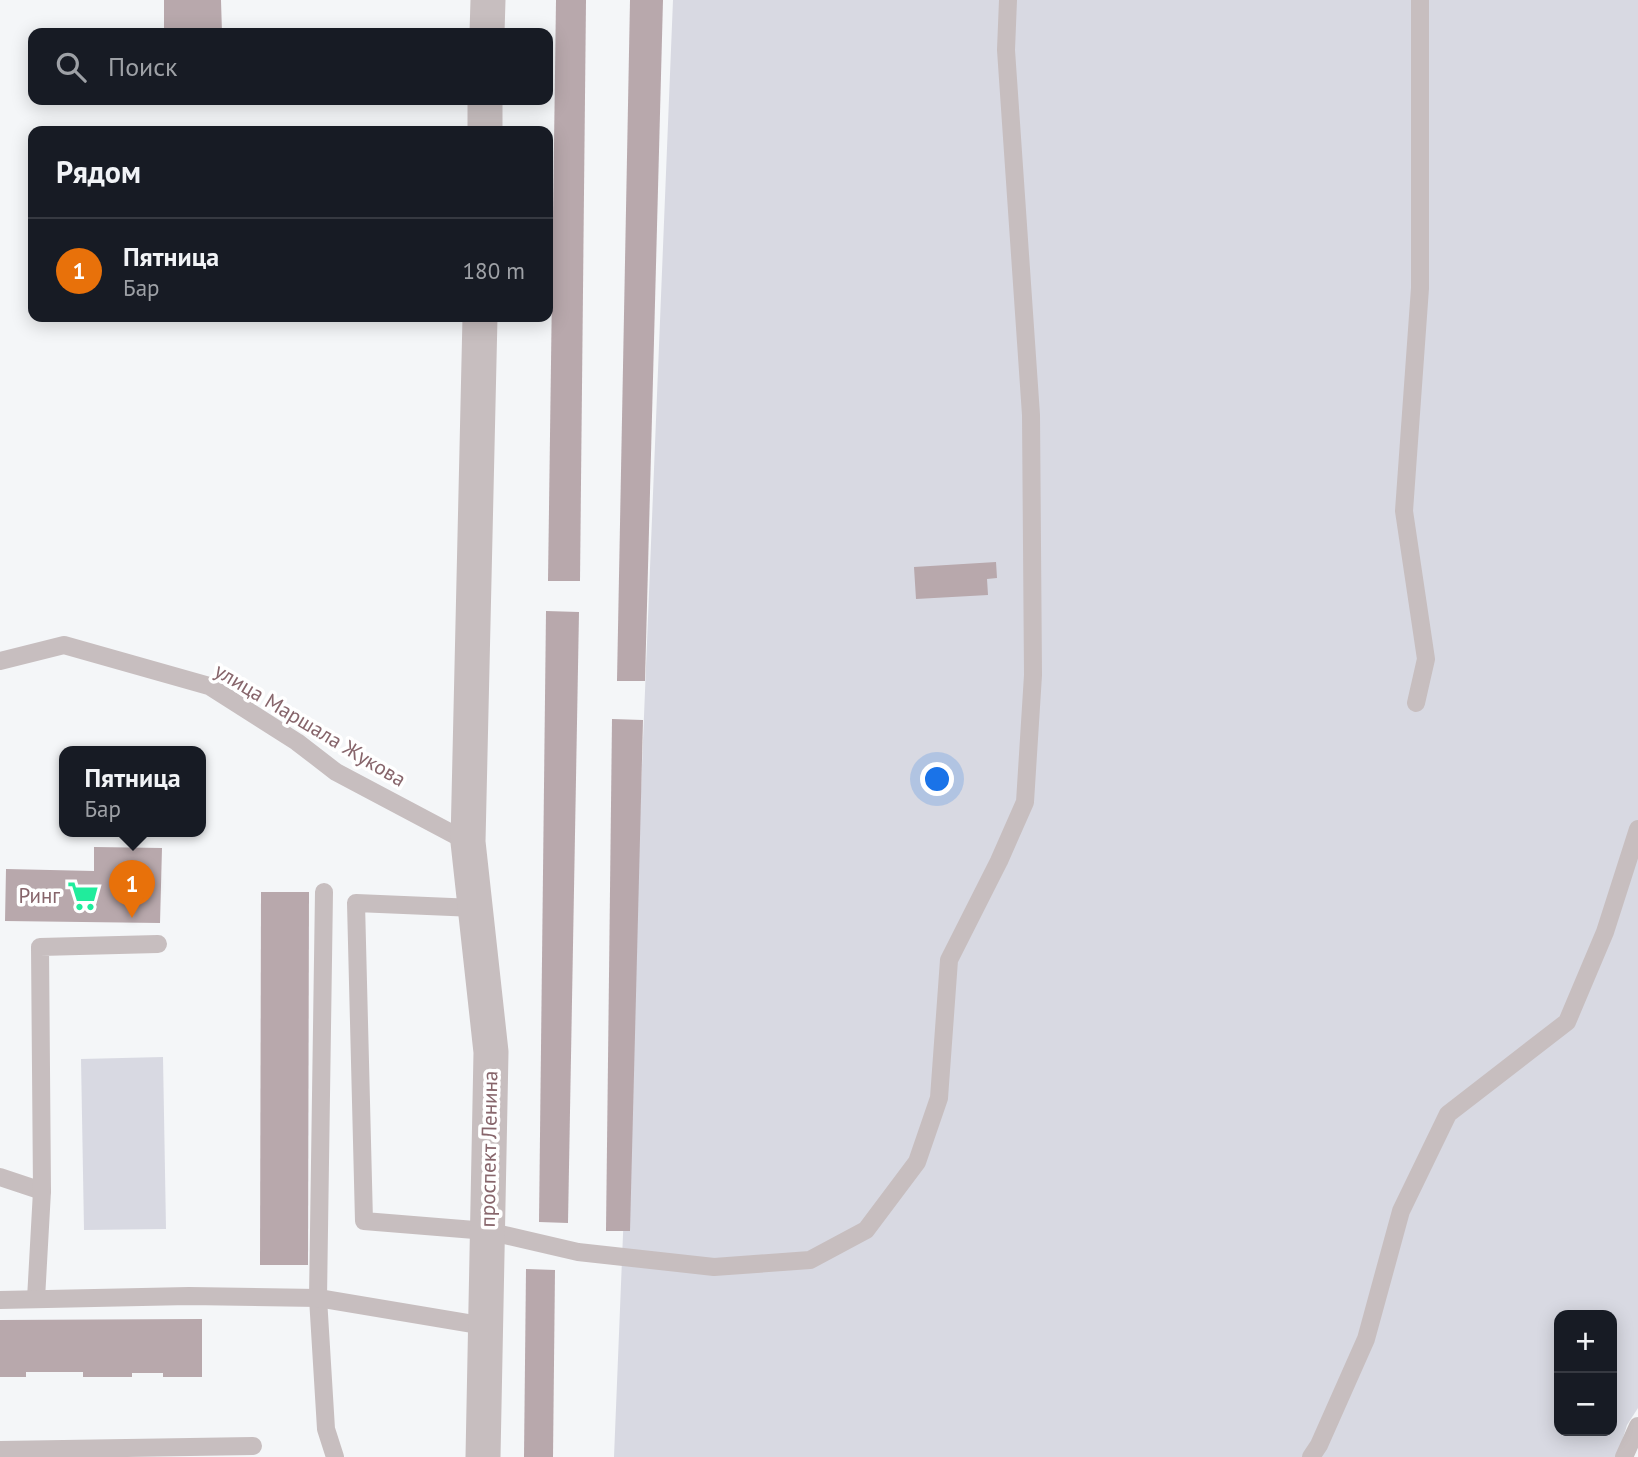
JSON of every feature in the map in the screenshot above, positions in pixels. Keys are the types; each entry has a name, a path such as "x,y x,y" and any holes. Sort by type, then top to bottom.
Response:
{"street":[{"path":"487,28 488,0"},
{"path":"485,105 485,126"},
{"name":"проспект Ленина","path":"480,322 468,842 491,1052 482,1457"}],"lane":[{"path":"475,908 356,903 364,1221 487,1231 578,1252 714,1267 810,1260 866,1230 917,1162 939,1098 949,960 999,861 1025,802 1033,675 1031,415 1006,50 1008,0"},
{"path":"1416,703 1426,659 1404,511 1420,288 1420,0"},
{"name":"улица Маршала Жукова","path":"0,661 64,645 209,686 297,742 336,772 468,842"},
{"path":"1311,1457 1319,1446 1366,1339 1401,1210 1448,1114 1567,1022 1605,932 1638,829"},
{"path":"324,892 318,1298 326,1429 335,1457"},
{"path":"36,1299 42,1191 40,947 158,944"},
{"path":"0,1177 42,1191"},
{"path":"0,1300 189,1296 318,1298 485,1326"},
{"path":"1624,1457 1638,1426"},
{"path":"0,1451 253,1446"}],"shaded area":[{"path":"673,0 1638,0 1638,1408 1627,1425 1617,1457 614,1457"},
{"path":"163,1057 166,1229 84,1230 81,1059"}],"building":[{"path":"164,0 221,0 222,28 164,28"},
{"path":"556,0 586,0 580,581 548,581"},
{"path":"630,0 663,0 645,681 617,681"},
{"path":"996,562 997,578 987,579 988,595 916,599 914,567"},
{"path":"546,611 579,612 568,1223 539,1222"},
{"path":"612,719 643,720 630,1231 606,1231"},
{"name":"Ринг","path":"94,847 162,848 160,923 5,921 6,869 94,871"},
{"path":"261,892 309,892 308,1265 260,1265"},
{"path":"526,1269 555,1270 553,1457 524,1457"},
{"path":"202,1319 202,1377 163,1377 163,1373 132,1373 132,1377 83,1377 83,1372 26,1372 26,1377 0,1377 0,1320"}],"place":[{"name":"Ринг","path":"83,896"},
{"name":"Пятница","path":"132,918"}]}
